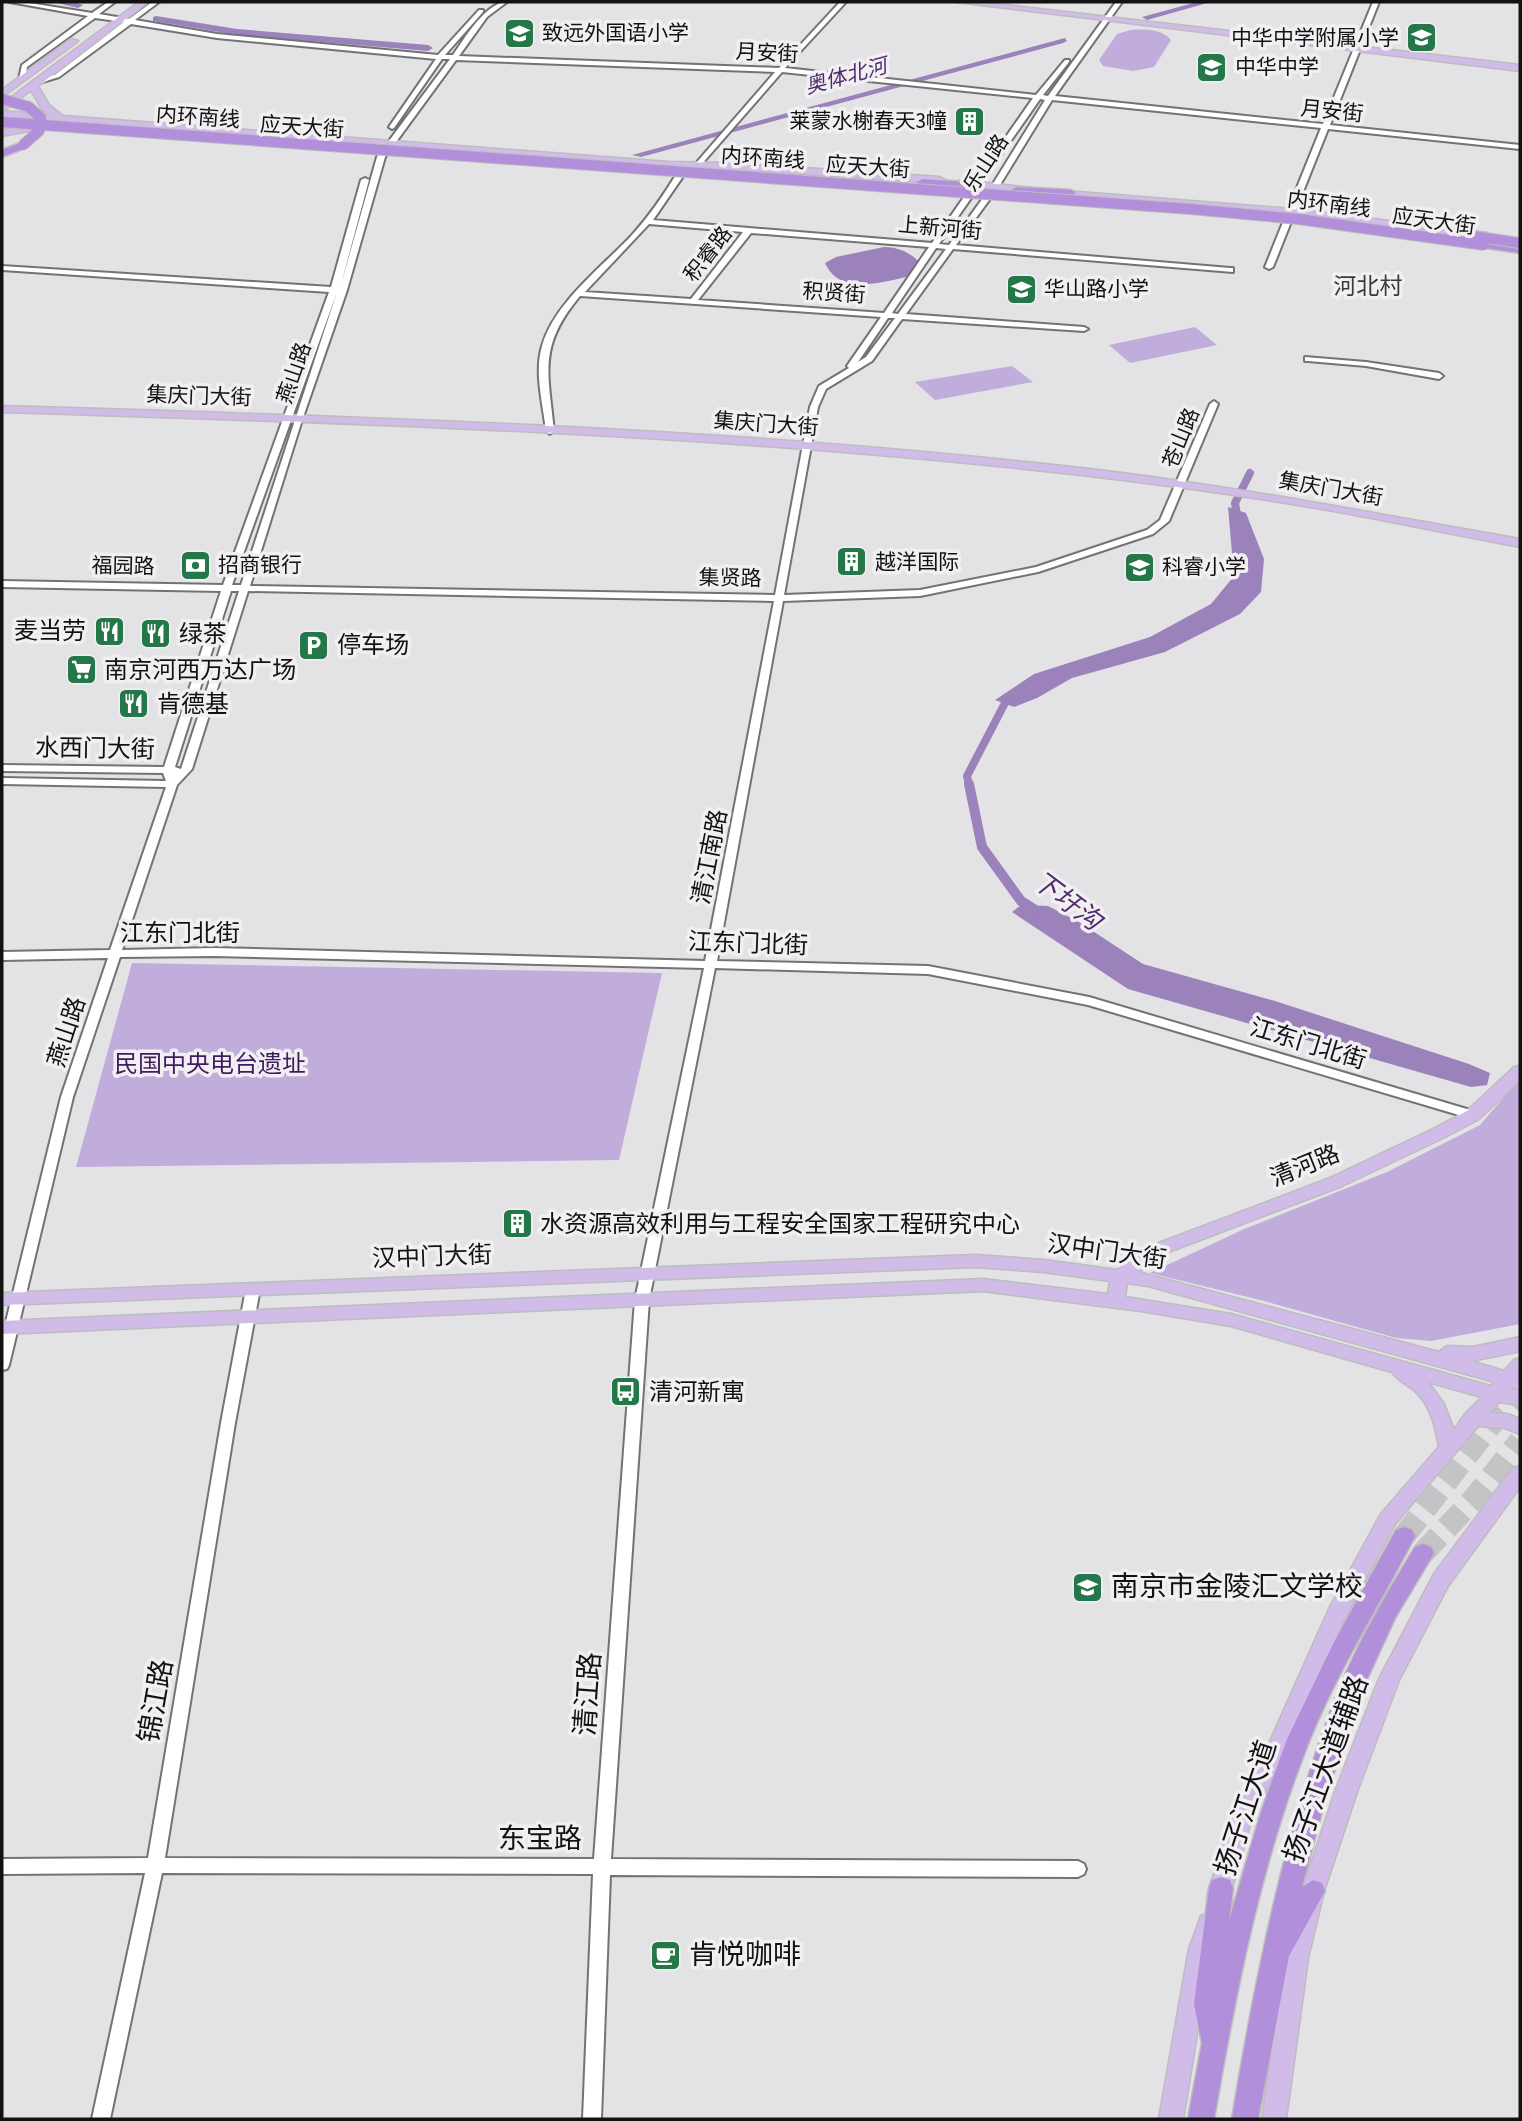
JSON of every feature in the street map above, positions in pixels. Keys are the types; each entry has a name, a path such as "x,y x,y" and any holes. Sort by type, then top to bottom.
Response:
{"highway":[{"path":"2,97 29,107 41,118 39,131 34,137 2,154"},
{"name":"内环南线","path":"2,118 1190,209 1520,242"},
{"path":"673,168 730,179 969,191"},
{"path":"920,187 969,191"},
{"path":"1016,190 1225,204 1364,225"},
{"path":"1003,197 1063,204 1364,225"},
{"name":"内环南线","path":"1364,225 1520,251"},
{"name":"扬子江大道","path":"1201,2119 1212,2050 1235,1946 1263,1841 1288,1767 1326,1678 1404,1536"},
{"path":"1245,2119 1288,1896 1310,1811 1344,1705 1386,1614 1423,1553"},
{"path":"1212,2050 1207,2004 1221,1888"},
{"path":"1275,1962 1313,1891"}],"main road":[{"path":"2,97 102,15 126,2"},
{"path":"2,108 126,19 144,2"},
{"path":"961,2 1105,16"},
{"path":"1004,2 1520,66"},
{"path":"2,87 20,81"},
{"path":"35,84 45,107 61,119"},
{"name":"应天大街","path":"2,118 61,119 383,147 969,191 1016,190 1520,242"},
{"name":"应天大街","path":"2,118 49,126 383,147 969,191"},
{"path":"2,133 27,127 49,126"},
{"name":"应天大街","path":"673,168 701,164 943,181 969,191"},
{"name":"应天大街","path":"990,192 1003,197 1293,217 1520,251"},
{"name":"集庆门大街","path":"2,409 550,431 807,447 1021,465 1224,491 1520,543"},
{"name":"集庆门大街","path":"2,414 293,421"},
{"name":"清河路","path":"1120,1276 1165,1247 1336,1182 1473,1115 1520,1071"},
{"name":"汉中门大街","path":"9,1298 975,1261 1120,1276 1210,1295 1511,1380 1520,1398"},
{"path":"1116,1301 1120,1276"},
{"name":"汉中门大街","path":"6,1328 983,1285 1116,1301 1231,1320 1384,1362 1511,1380"},
{"path":"1416,1352 1473,1354 1520,1345"},
{"path":"1384,1362 1417,1381 1442,1412 1448,1448"},
{"name":"扬子江大道辅路","path":"1171,2119 1200,1950 1243,1812 1277,1750 1336,1615 1388,1519 1471,1419 1511,1380"},
{"path":"1471,1419 1507,1421 1520,1427"},
{"name":"扬子江大道辅路","path":"1273,2119 1297,1958 1313,1891 1347,1789 1389,1679 1441,1580 1520,1473"}],"street":[{"name":"月安街","path":"13,2 217,36 455,56 781,68 1330,128 1519,144"},
{"path":"29,2 102,15 113,2"},
{"path":"126,19 156,2"},
{"name":"燕山路","path":"383,147 441,55 492,2"},
{"name":"燕山路","path":"168,771 228,587 293,421 339,290 372,156 383,147 485,16 504,2"},
{"path":"701,164 781,68 843,2"},
{"name":"乐山路","path":"807,447 814,407 821,388 869,359 990,192 1105,16 1111,2"},
{"name":"乐山路","path":"850,369 969,191 1040,96 1119,2"},
{"path":"1269,268 1330,128 1378,2"},
{"path":"550,431 546,345 558,323 580,294 648,222 673,168"},
{"name":"上新河街","path":"648,222 1230,270"},
{"name":"积睿路","path":"694,300 750,230"},
{"path":"2,268 339,290"},
{"name":"积贤街","path":"580,294 1084,329"},
{"path":"1308,359 1366,364 1439,376"},
{"name":"苍山路","path":"1181,486 1214,404"},
{"name":"燕山路","path":"9,1298 67,1097 172,784 187,769 293,421"},
{"name":"清江南路","path":"646,1273 710,964 781,598 807,447"},
{"name":"集贤路","path":"244,587 781,598 920,593 1038,569 1150,532 1164,521 1181,486"},
{"name":"福园路","path":"2,584 244,587"},
{"path":"215,626 224,623 232,626"},
{"name":"水西门大街","path":"2,768 168,771 187,769"},
{"path":"168,771 172,784"},
{"name":"水西门大街","path":"2,781 172,784"},
{"name":"江东门北街","path":"2,956 227,953 928,970 1089,1001 1473,1115"},
{"name":"清江路","path":"592,2119 602,1865 646,1273"},
{"name":"锦江路","path":"101,2119 155,1865 228,1423 254,1289"},
{"path":"2,1365 9,1298"},
{"name":"东宝路","path":"2,1867 602,1865 1078,1869"}],"green space":[{"path":"1131,30 1158,32 1171,40 1154,67 1133,71 1103,66 1099,60 1117,34"},
{"path":"1195,327 1217,345 1130,363 1109,345"},
{"path":"1012,366 1033,382 935,400 915,382"},
{"name":"民国中央电台遗址","path":"132,963 662,973 619,1160 76,1167"},
{"path":"1520,1078 1520,1324 1431,1341 1396,1338 1150,1273 1242,1230 1387,1172 1480,1125"}],"shaded area":[{"path":"1065,38 1067,41 1063,43 641,157 632,155"},
{"path":"884,247 903,251 919,262 912,276 877,283 852,283 832,274 825,263 836,257"},
{"path":"1228,507 1246,513 1264,559 1261,592 1240,614 1165,652 1072,678 1037,698 1014,707 995,700 1034,674 1150,637 1211,604 1234,576"},
{"path":"1021,905 1048,906 1079,922 1143,964 1275,1001 1469,1064 1490,1073 1487,1085 1471,1087 1128,989 1012,912"}],"waterway":[{"path":"57,2 78,5"},
{"name":"奥体北河","path":"1147,17 1207,2"},
{"path":"156,19 237,32 428,48"},
{"name":"下圩沟","path":"1238,521 1235,503 1250,473"},
{"name":"下圩沟","path":"969,785 967,776 1006,701 1014,694"},
{"name":"下圩沟","path":"969,784 982,847 1021,901 1040,913"}],"tunnel":[{"path":"1404,1536 1489,1427 1520,1394"},
{"path":"1423,1553 1472,1501 1520,1441"}],"place":[{"name":"致远外国语小学","path":"519,33"},
{"name":"中华中学附属小学","path":"1422,38"},
{"name":"中华中学","path":"1212,67"},
{"name":"莱蒙水榭春天3幢","path":"970,121"},
{"name":"华山路小学","path":"1021,289"},
{"name":"越洋国际","path":"852,562"},
{"name":"招商银行","path":"195,565"},
{"name":"科睿小学","path":"1139,567"},
{"name":"麦当劳","path":"109,631"},
{"name":"绿茶","path":"156,634"},
{"name":"停车场","path":"314,645"},
{"name":"南京河西万达广场","path":"81,670"},
{"name":"肯德基","path":"134,704"},
{"name":"水资源高效利用与工程安全国家工程研究中心","path":"517,1224"},
{"name":"清河新寓","path":"626,1392"},
{"name":"南京市金陵汇文学校","path":"1088,1587"},
{"name":"肯悦咖啡","path":"666,1955"}],"district":[{"name":"河北村","path":"1368,286"}]}
